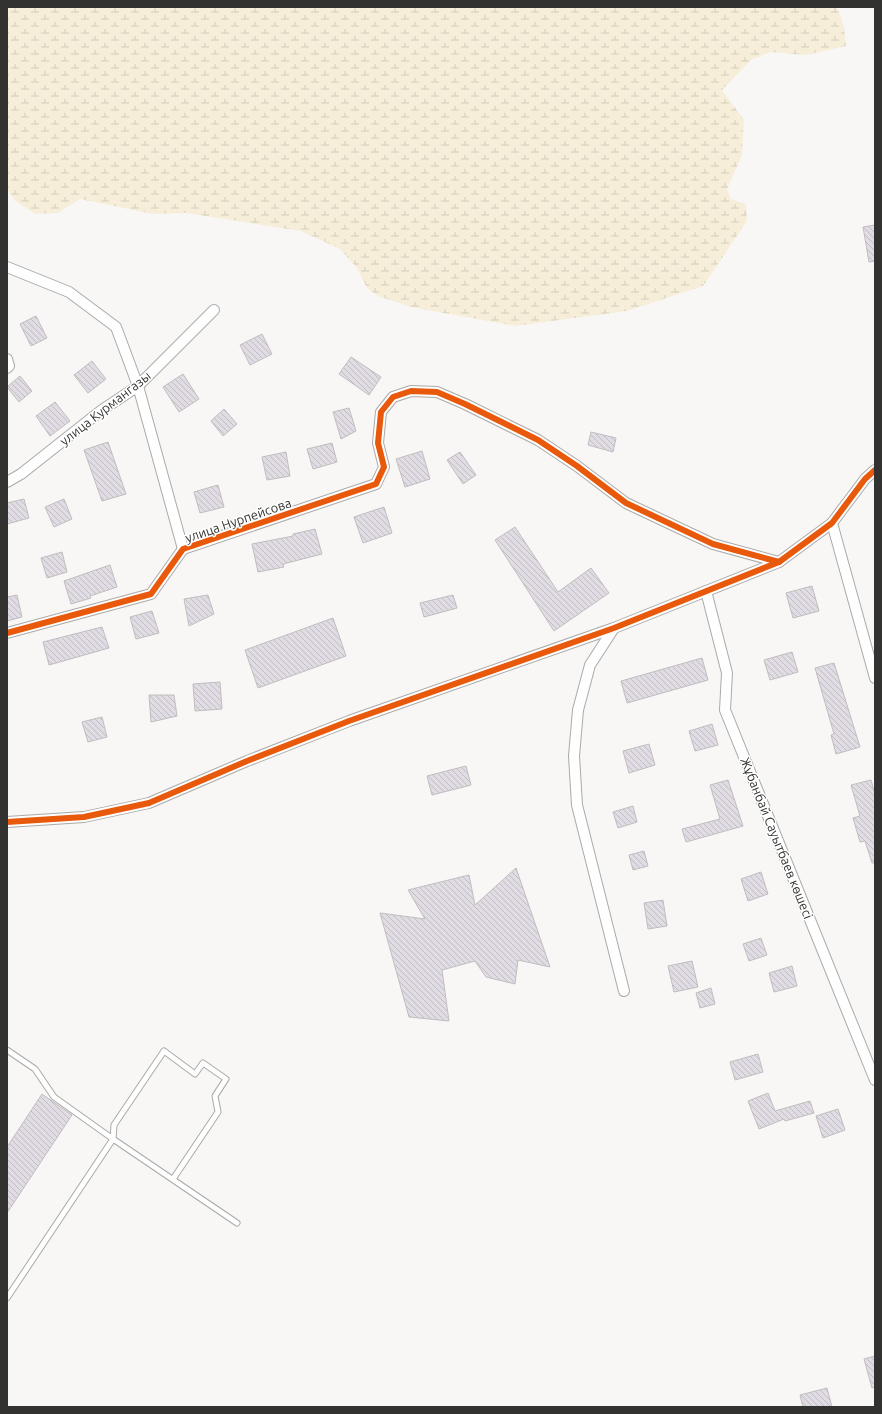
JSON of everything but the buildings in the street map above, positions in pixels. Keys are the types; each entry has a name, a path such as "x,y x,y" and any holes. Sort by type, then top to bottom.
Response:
{"street":[{"path":"7,267 69,292 116,327 138,386 183,549"},
{"name":"улица Курмангазы","path":"7,482 21,474 102,410 138,386 214,310"},
{"path":"7,359 9,366 7,368"},
{"name":"улица Нурпейсова","path":"7,633 151,594 183,549 376,484 384,467 378,443 380,412 393,397 411,391 436,392 465,404 538,440 577,466 626,503 713,544 780,562"},
{"path":"7,822 84,818 149,803 247,761 349,721 614,628 780,562 832,523 865,479 875,470"},
{"path":"832,523 875,678"},
{"name":"Жұбанбай Сауытбаев көшесі","path":"706,591 727,673 725,710 875,1080"},
{"path":"614,628 590,665 578,710 574,756 577,805 624,991"}],"lane":[{"path":"7,1050 35,1069 54,1097 237,1223"},
{"path":"7,1298 113,1139 114,1125 164,1051 195,1074 203,1063 226,1079 215,1096 218,1112 172,1179"}],"green space":[{"path":"7,7 837,7 844,27 846,46 806,55 770,52 751,60 722,90 744,120 742,155 727,189 731,199 746,204 747,221 703,286 627,311 515,326 411,307 378,296 367,288 357,268 340,249 301,231 186,213 153,214 80,199 58,213 36,214 15,201 7,189"}],"cycle path":[{"path":"7,633 151,594 183,549 376,484 384,467 378,443 381,412 393,397 411,391 437,392 538,440 577,466 626,503 713,544 779,562"},
{"path":"7,822 84,817 149,803 247,761 349,721 614,628 779,562 832,523 865,479 875,470"}]}
